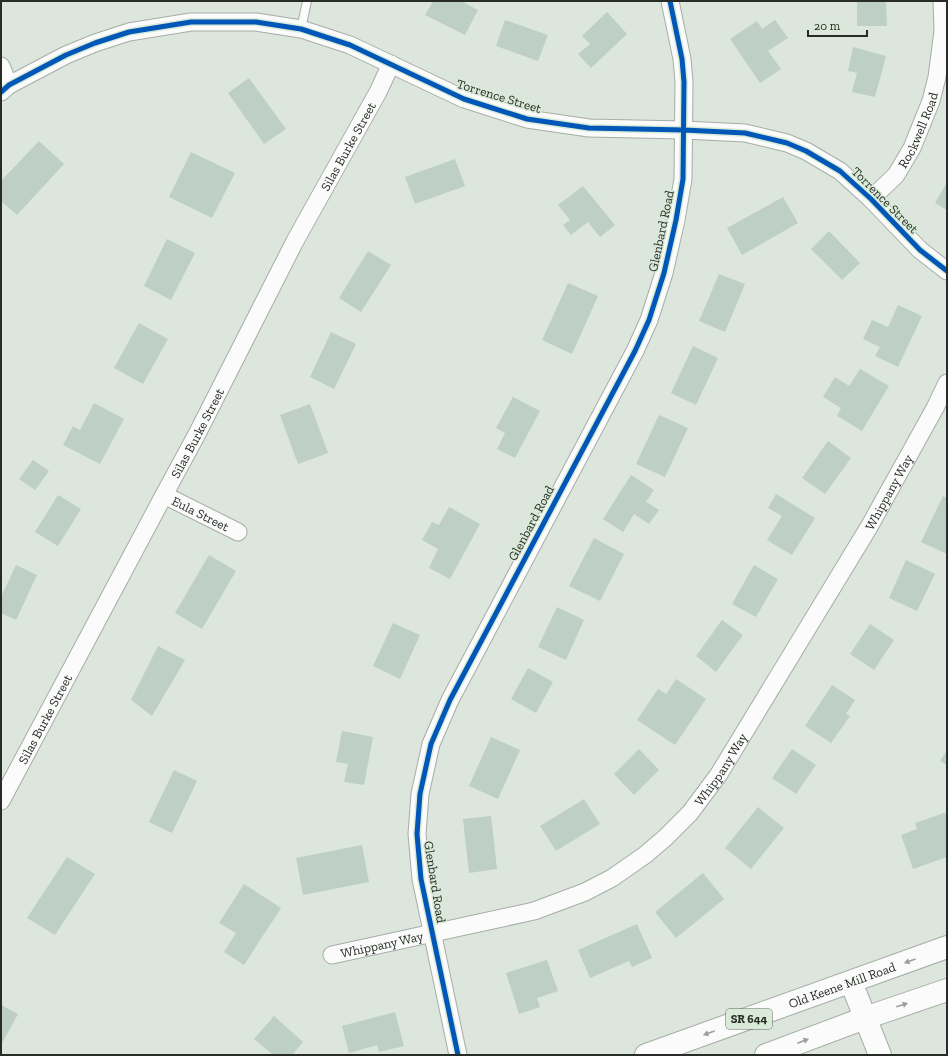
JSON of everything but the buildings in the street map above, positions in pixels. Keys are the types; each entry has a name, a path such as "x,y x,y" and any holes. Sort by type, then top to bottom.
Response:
{"main road":[{"name":"Old Keene Mill Road","path":"646,1055 947,948"},
{"path":"851,982 880,1055"},
{"path":"766,1055 865,1018 947,990"}],"street":[{"name":"Glenbard Road","path":"458,1055 421,879 417,834 420,794 431,744 450,700 631,358 649,320 664,273 676,220 683,179 684,130 682,59 670,1"},
{"name":"Rockwell Road","path":"871,199 896,175 912,148 931,102 937,78 943,31 942,1"},
{"name":"Torrence Street","path":"5,88 66,54 129,32 191,22 256,22 301,29 350,45 464,99 527,119 589,128 745,133 787,143 806,151 840,171 871,199 920,250 947,271"},
{"name":"Silas Burke Street","path":"1,801 197,434 295,241 378,92 391,64"},
{"path":"1,66 5,88"},
{"name":"Whippany Way","path":"332,955 534,911 585,892 612,878 666,838 690,813 719,774 869,527 935,408 947,383"},
{"name":"Eula Street","path":"164,495 238,532"}],"lane":[{"path":"301,29 307,1"}],"cycle path":[{"path":"458,1055 421,879 417,834 420,794 431,744 450,700 635,351 649,320 664,273 676,220 683,179 684,82 682,59 670,1"},
{"path":"1,92 9,85 66,55 95,43 129,32 191,22 256,22 301,29 350,45 464,99 527,119 589,128 745,133 787,143 806,151 840,171 871,199 920,250 947,271"}]}
